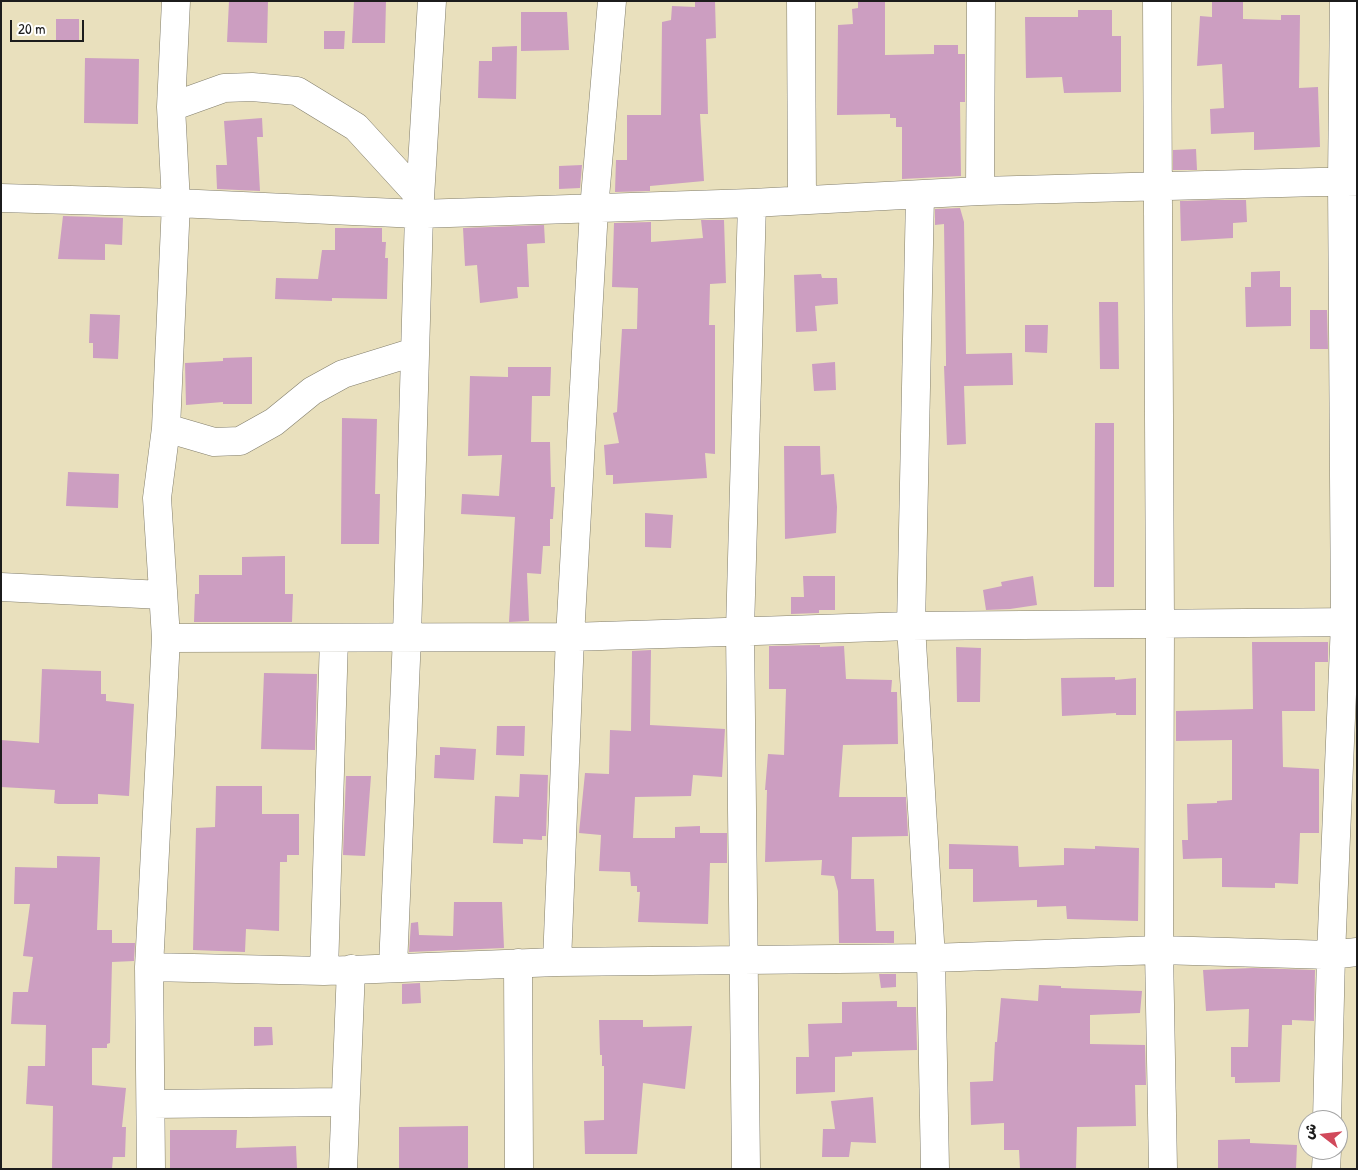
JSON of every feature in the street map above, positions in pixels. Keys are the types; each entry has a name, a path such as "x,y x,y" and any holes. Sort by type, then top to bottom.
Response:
{"street":[{"path":"152,1169 150,967 166,638 157,498 166,428 176,203 171,107 176,1"},
{"path":"393,967 407,636 419,206 432,1"},
{"path":"557,962 570,637 594,209 612,1"},
{"path":"801,1 802,200"},
{"path":"980,191 981,1"},
{"path":"1157,1 1160,624 1159,950 1163,1169"},
{"path":"1328,1110 1344,953 1351,622 1350,181 1344,1"},
{"path":"171,107 224,88 296,91 333,111 356,127 419,206"},
{"path":"1,198 176,203 594,209 920,196 980,191 1350,181"},
{"path":"920,196 911,626 931,958 936,1169"},
{"path":"746,1169 740,630 752,203"},
{"path":"166,428 214,442 240,441 274,422 312,391 343,374 414,352"},
{"path":"1,587 162,595"},
{"path":"166,638 570,637 740,630 911,626 1351,622"},
{"path":"324,971 334,638"},
{"path":"150,967 324,971 557,962 931,958 1159,950 1344,953"},
{"path":"518,963 519,1169"},
{"path":"343,1169 344,1102 351,969"},
{"path":"152,1104 344,1102"}],"building":[{"path":"229,1 268,1 267,43 227,42"},
{"path":"354,1 386,1 385,43 352,43"},
{"path":"695,1 715,1 716,38 706,39 708,114 700,114 704,181 650,186 650,191 615,192 616,160 627,160 627,115 661,115 662,22 671,20 672,6 695,7"},
{"path":"858,1 885,1 885,55 934,54 934,45 958,45 958,54 965,54 965,102 960,102 961,176 902,179 902,127 896,127 896,118 890,118 890,114 837,115 838,25 853,24 852,9 858,8"},
{"path":"1212,1 1243,1 1243,19 1281,20 1281,15 1300,15 1299,88 1318,87 1320,147 1254,150 1254,132 1211,134 1210,109 1224,108 1222,64 1197,66 1200,16 1212,17"},
{"path":"1078,10 1112,10 1112,36 1121,36 1121,92 1064,93 1062,77 1026,78 1025,17 1078,17"},
{"path":"521,12 567,12 569,50 521,51"},
{"path":"56,19 79,19 79,41 56,41"},
{"path":"324,31 345,31 344,49 324,49"},
{"path":"517,46 516,99 478,98 479,61 492,61 492,47"},
{"path":"85,58 139,59 138,124 84,123"},
{"path":"262,118 263,137 257,137 260,191 217,189 216,165 227,165 224,121"},
{"path":"1196,149 1197,170 1173,170 1173,150"},
{"path":"582,165 580,188 559,189 559,166"},
{"path":"1246,200 1247,222 1233,223 1233,238 1181,241 1180,201"},
{"path":"960,208 964,222 966,354 1012,353 1013,385 964,386 966,444 947,445 944,366 946,366 946,360 944,224 935,225 935,209"},
{"path":"63,216 123,218 122,245 105,244 105,260 58,259"},
{"path":"701,220 724,220 726,283 710,284 709,325 715,325 715,454 705,453 707,478 613,484 613,475 606,475 604,445 619,443 613,413 617,412 622,329 637,329 638,288 612,287 614,223 651,222 651,242 703,238"},
{"path":"544,225 545,243 527,244 529,287 517,287 518,298 480,303 477,265 465,266 463,228"},
{"path":"335,228 382,228 382,242 386,242 385,258 388,258 387,299 332,298 332,301 275,299 276,278 318,279 322,250 335,250"},
{"path":"1280,271 1280,287 1291,287 1291,326 1246,327 1245,287 1251,287 1251,272"},
{"path":"821,274 822,278 837,278 838,304 815,306 817,331 796,332 794,275"},
{"path":"1099,302 1118,302 1119,369 1100,369"},
{"path":"1310,310 1327,310 1328,349 1310,349"},
{"path":"90,314 120,315 118,359 93,358 93,343 89,343"},
{"path":"1025,325 1048,325 1047,353 1025,352"},
{"path":"252,357 252,404 223,404 223,402 186,405 185,363 223,361 223,358"},
{"path":"835,362 836,390 814,391 812,364"},
{"path":"508,367 551,367 550,396 532,396 531,442 550,442 551,487 555,487 553,519 550,519 550,546 543,546 541,574 527,573 529,621 509,622 515,517 461,514 462,494 499,496 502,455 468,456 470,376 508,377"},
{"path":"342,418 377,419 375,494 380,494 379,544 341,544"},
{"path":"1095,423 1114,423 1114,587 1094,587"},
{"path":"784,446 820,446 821,475 834,474 837,507 836,533 785,539"},
{"path":"68,472 119,474 118,508 66,506"},
{"path":"645,513 673,515 671,548 645,547"},
{"path":"285,556 285,594 293,594 292,622 194,622 195,594 199,594 199,575 242,575 242,557"},
{"path":"803,576 835,576 835,610 819,610 819,613 791,614 791,597 804,597"},
{"path":"1033,576 1037,605 986,610 983,590 1002,586 1001,582"},
{"path":"1252,642 1328,642 1328,662 1315,662 1315,711 1282,711 1283,767 1319,769 1319,833 1300,833 1298,884 1275,883 1275,888 1222,887 1222,858 1183,859 1182,840 1188,840 1187,804 1217,803 1217,801 1232,800 1232,740 1176,741 1176,711 1253,709"},
{"path":"820,645 820,647 844,646 846,679 892,680 891,692 897,692 898,744 843,745 839,797 906,797 908,836 852,837 851,879 874,879 876,931 894,931 894,943 839,943 838,891 834,876 821,875 822,860 765,862 767,790 765,790 768,754 784,755 786,689 769,689 769,646"},
{"path":"956,647 981,648 980,702 957,702"},
{"path":"651,650 650,725 725,729 722,777 693,775 691,796 635,797 633,838 675,838 675,827 700,826 700,833 727,833 727,863 710,863 708,924 638,922 640,892 637,892 637,886 631,886 630,872 599,871 601,835 579,833 585,773 609,774 610,730 631,731 632,651"},
{"path":"42,669 101,671 101,694 106,694 106,701 134,704 129,796 98,794 98,804 58,804 54,803 55,790 1,787 1,740 39,743"},
{"path":"264,673 317,674 315,750 261,749"},
{"path":"1115,677 1115,680 1136,678 1136,715 1116,715 1116,713 1062,716 1061,678"},
{"path":"497,726 525,726 524,756 496,755"},
{"path":"440,747 476,749 474,780 434,778 435,755 440,755"},
{"path":"520,774 548,775 546,836 542,836 542,840 523,839 523,844 493,843 495,796 519,797"},
{"path":"346,776 371,776 365,856 343,855"},
{"path":"216,786 262,786 262,814 299,814 299,855 287,855 287,862 280,862 279,931 246,929 245,952 193,950 196,828 215,827"},
{"path":"949,844 1018,846 1019,867 1064,865 1064,848 1095,849 1095,846 1139,848 1138,921 1067,919 1066,906 1037,907 1037,900 973,902 973,869 949,869"},
{"path":"57,856 100,857 97,930 112,930 112,943 135,943 134,961 112,962 110,1043 107,1044 107,1048 92,1048 92,1085 126,1088 122,1127 126,1127 125,1157 113,1157 112,1169 52,1169 53,1106 26,1104 28,1066 45,1066 46,1025 11,1024 13,992 28,992 33,957 23,956 30,904 14,904 15,867 57,868"},
{"path":"454,902 502,902 504,948 409,952 411,923 418,922 419,935 453,936"},
{"path":"1253,968 1315,970 1314,1021 1292,1020 1292,1025 1282,1025 1280,1082 1235,1083 1235,1077 1231,1077 1231,1047 1248,1047 1249,1009 1206,1011 1203,970"},
{"path":"879,974 896,974 896,987 881,988"},
{"path":"420,983 421,1003 402,1004 402,984"},
{"path":"1039,985 1061,986 1061,988 1142,991 1140,1013 1090,1015 1090,1044 1145,1045 1146,1085 1135,1085 1136,1126 1077,1127 1076,1169 1020,1169 1019,1150 1004,1150 1004,1123 971,1125 970,1082 993,1081 995,1042 997,1042 1001,998 1038,1001"},
{"path":"897,1001 897,1007 916,1007 917,1050 852,1052 852,1056 835,1057 835,1092 796,1094 796,1057 809,1057 808,1024 842,1023 842,1002"},
{"path":"599,1020 643,1020 643,1027 692,1026 685,1089 643,1083 637,1154 585,1154 584,1121 604,1120 604,1066 602,1066 602,1055 600,1055"},
{"path":"254,1027 272,1027 273,1045 254,1046"},
{"path":"873,1097 876,1143 851,1142 849,1157 822,1157 823,1129 835,1129 831,1101"},
{"path":"468,1126 468,1169 399,1169 399,1127"},
{"path":"170,1130 237,1130 236,1148 296,1146 297,1169 170,1169"},
{"path":"1250,1139 1250,1143 1297,1145 1296,1169 1218,1169 1218,1140"}]}
